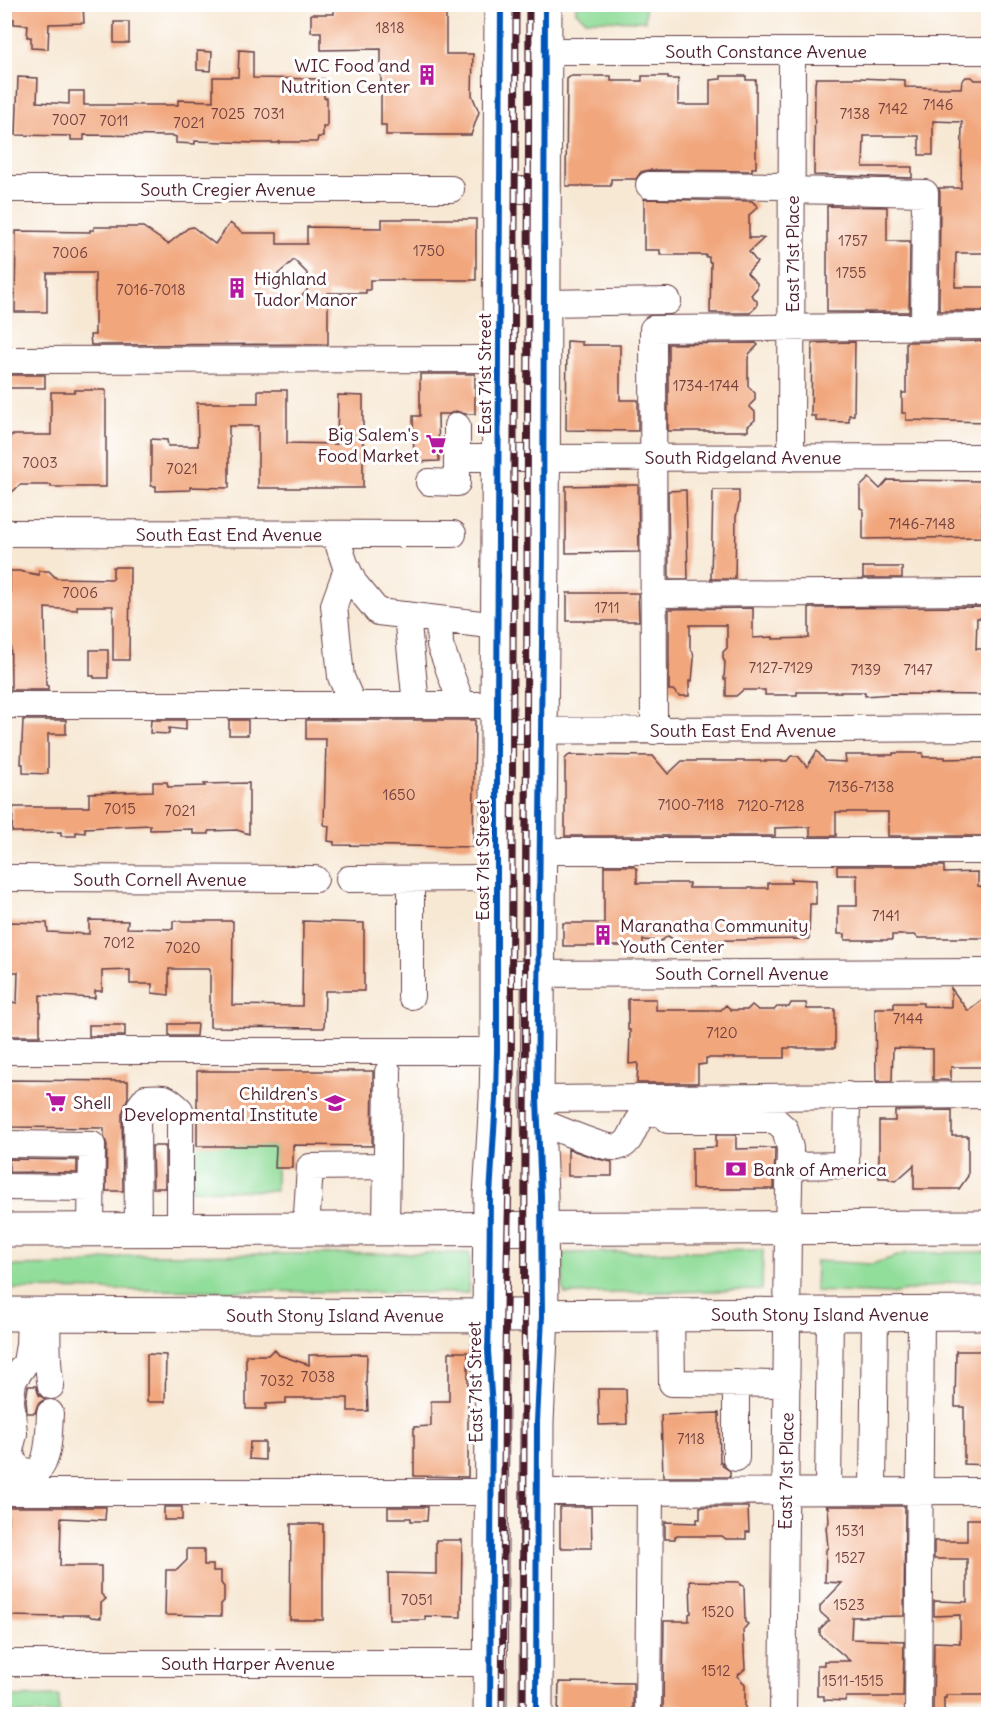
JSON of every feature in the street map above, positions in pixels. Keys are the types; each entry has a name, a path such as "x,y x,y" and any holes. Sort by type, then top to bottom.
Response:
{"main road":[{"name":"East 71st Street","path":"490,1714 492,1414 488,1351 490,1195 497,1051 501,4"},
{"path":"536,1714 537,1422 542,1316 538,974 543,458 544,4"},
{"path":"4,1230 988,1227"},
{"name":"South Stony Island Avenue","path":"27,1314 542,1316 988,1313"}],"street":[{"name":"South Constance Avenue","path":"544,51 988,51"},
{"name":"East 71st Place","path":"791,458 792,51"},
{"path":"649,186 925,193 924,326"},
{"name":"South Cregier Avenue","path":"4,189 451,189"},
{"path":"500,190 543,190"},
{"path":"543,303 668,302"},
{"path":"654,731 653,329 988,326"},
{"path":"4,360 499,359"},
{"path":"429,482 457,483 457,426"},
{"name":"South Ridgeland Avenue","path":"457,458 988,457"},
{"name":"South East End Avenue","path":"4,533 453,534"},
{"path":"334,534 354,584 378,612 498,626"},
{"path":"347,569 334,604 341,677 350,698"},
{"path":"653,594 988,592"},
{"path":"407,615 415,697"},
{"path":"439,619 440,645 462,705"},
{"name":"South East End Avenue","path":"4,705 415,697 462,705 540,731 988,728"},
{"path":"539,851 988,851"},
{"name":"South Cornell Avenue","path":"4,878 315,879"},
{"path":"349,879 497,878"},
{"path":"411,879 411,996"},
{"name":"South Cornell Avenue","path":"496,974 988,972"},
{"path":"4,1051 497,1051"},
{"path":"386,1229 388,1072"},
{"path":"789,1166 846,1165 847,1095"},
{"path":"538,1110 847,1095 988,1095"},
{"path":"138,1230 136,1114 146,1098 158,1096 169,1098 180,1110 180,1230"},
{"name":"East 71st Place","path":"538,1110 599,1145 618,1148 626,1144 639,1120 648,1114 667,1117 775,1120 786,1129 790,1148 783,1714"},
{"path":"4,1144 92,1145 91,1230"},
{"path":"306,1229 310,1167 387,1166"},
{"path":"4,1187 92,1188"},
{"path":"873,1491 875,1313"},
{"path":"918,1714 921,1313"},
{"path":"27,1314 48,1351 47,1368 51,1386"},
{"path":"27,1314 29,1345 26,1362 14,1381 11,1400 14,1434 10,1450 15,1466 29,1473 38,1470 45,1460 50,1413"},
{"path":"828,1491 830,1314"},
{"path":"671,1315 672,1383 787,1384"},
{"path":"736,1383 736,1458"},
{"path":"538,1492 988,1491"},
{"path":"4,1492 492,1492"},
{"path":"648,1714 650,1492"},
{"name":"South Harper Avenue","path":"4,1663 491,1663"}],"green space":[{"path":"576,5 645,5 645,21 586,20 576,12"},
{"path":"187,1145 276,1146 276,1191 187,1190"},
{"path":"763,1250 762,1290 565,1294 563,1288 563,1255 567,1253"},
{"path":"988,1252 988,1280 953,1282 891,1294 815,1291 816,1261 872,1264 907,1253"},
{"path":"470,1253 468,1293 8,1289 8,1266 75,1265 131,1255"},
{"path":"59,1696 59,1714 5,1714 5,1697"}],"building":[{"path":"11,4 83,4 84,23 49,24 48,49 31,48 31,37 27,37 28,25 14,24 14,19 11,19"},
{"path":"334,4 446,4 446,54 473,54 472,95 479,112 471,135 386,135 386,125 381,125 381,49 321,50 321,32 311,32 311,14 334,14"},
{"path":"114,22 129,22 129,43 114,43"},
{"path":"239,50 253,51 253,78 324,79 324,98 327,98 327,127 323,127 323,137 318,137 317,142 195,141 195,144 176,143 174,136 84,135 84,140 71,140 71,136 16,135 18,77 38,78 37,102 69,104 69,91 84,91 84,105 178,105 178,100 213,101 213,77 238,77"},
{"path":"197,51 212,52 211,71 197,70"},
{"path":"571,76 611,76 611,81 642,81 642,76 668,76 668,79 678,79 678,105 710,105 710,80 721,79 721,76 746,76 746,80 756,80 756,168 752,168 752,171 649,170 641,172 636,179 611,179 611,186 566,186 567,79"},
{"path":"966,77 988,80 988,253 956,253 955,287 988,287 988,311 939,311 939,188 961,188 962,122 933,121 933,155 919,155 919,136 864,136 863,167 912,167 912,178 814,175 815,84 816,78 859,78 905,80 905,87 961,88 962,81"},
{"path":"644,199 752,201 758,207 749,215 749,238 764,238 749,252 757,262 747,273 757,283 757,288 751,295 757,301 757,306 750,313 710,313 711,262 706,255 660,255 660,250 644,250"},
{"path":"827,206 887,207 887,241 910,241 909,312 827,312"},
{"path":"382,219 476,219 476,280 370,280 370,290 366,290 366,293 328,293 328,344 91,345 90,335 95,335 95,273 47,273 47,312 15,312 16,231 90,232 94,230 94,227 143,227 168,244 188,228 193,227 215,244 230,223 243,233 277,233 277,244 307,244 307,227 382,228","holes":["294,260 307,273 307,291 292,305 278,291 278,274"]},
{"path":"567,341 582,342 582,345 620,345 620,400 638,400 638,431 566,430"},
{"path":"988,341 988,422 906,420 906,413 902,413 902,393 906,393 906,342"},
{"path":"855,342 854,415 849,415 849,422 816,421 816,416 811,416 812,343"},
{"path":"756,343 758,345 749,354 748,359 748,386 755,393 755,400 749,406 755,412 755,420 748,426 748,431 668,431 668,344"},
{"path":"420,374 475,374 475,414 456,411 449,414 438,414 439,461 414,462 413,416 420,416"},
{"path":"8,375 45,375 45,388 9,388"},
{"path":"75,390 106,390 106,487 20,485 10,494 10,435 51,435 51,392 75,392"},
{"path":"258,390 287,390 287,443 337,444 338,395 363,396 363,488 258,488 258,426 229,426 229,488 190,487 190,490 156,491 156,486 151,486 151,439 167,440 168,446 198,446 197,403 258,403"},
{"path":"869,478 880,489 888,480 988,481 988,503 982,503 982,537 863,539 860,487"},
{"path":"638,485 639,552 566,553 566,486"},
{"path":"686,490 688,579 669,579 668,491"},
{"path":"713,490 739,490 735,579 711,579"},
{"path":"113,567 130,567 129,660 113,660 113,606 77,606 77,610 45,608 46,685 48,690 11,690 10,571 39,575 39,571 49,571 56,578 113,579"},
{"path":"863,567 902,567 902,578 863,578"},
{"path":"567,593 638,593 639,621 567,621"},
{"path":"988,607 988,618 977,618 976,649 988,649 988,695 865,696 865,692 797,692 797,695 765,695 765,690 743,690 736,696 726,696 723,652 727,648 727,625 690,625 690,648 694,659 692,681 689,681 689,696 679,696 673,690 669,690 669,609 753,608 753,638 773,637 773,639 809,638 809,608"},
{"path":"90,650 108,650 108,678 90,676"},
{"path":"23,720 66,720 66,734 48,734 48,774 23,773 23,764 21,764"},
{"path":"151,720 186,720 186,730 169,728 169,734 150,733"},
{"path":"229,720 248,720 248,735 229,735"},
{"path":"306,720 475,720 473,847 334,845 334,842 328,841 329,826 324,825 326,739 306,739"},
{"path":"817,751 825,761 846,762 845,755 893,755 893,753 923,753 923,757 945,757 945,759 988,758 988,836 888,836 888,812 836,812 836,836 810,836 810,827 775,828 775,836 565,836 565,759 569,755 653,756 668,774 682,761 787,761 791,756 798,756 807,767"},
{"path":"153,782 167,782 168,787 249,783 249,834 237,830 193,834 193,829 150,830 150,825 85,828 85,833 76,832 76,836 61,836 61,832 12,832 13,807 89,807 89,793 153,791"},
{"path":"604,866 633,866 637,869 637,883 689,883 689,888 768,888 768,883 791,883 791,879 816,880 816,904 810,904 809,939 676,941 668,936 661,941 643,940 643,946 563,946 563,923 604,923"},
{"path":"837,866 944,866 944,873 978,872 978,886 988,888 988,938 918,938 915,935 892,935 892,940 845,940 845,934 838,934 838,906 857,906 857,875 837,875"},
{"path":"89,920 128,921 127,928 173,929 173,921 233,921 232,1005 302,1006 303,921 364,923 364,991 325,991 324,1028 210,1027 210,969 169,969 169,995 152,993 152,984 130,984 130,970 102,971 102,991 95,991 95,998 40,995 40,1036 11,1036 8,1032 8,1015 11,1012 12,1002 17,1003 18,972 8,972 9,922 47,923 48,932 89,934"},
{"path":"951,988 968,1011 988,996 987,1067 951,1067 951,1080 933,1080 933,1049 893,1048 892,1081 876,1081 875,1008 894,1008 894,1003 923,1003 923,1006 951,1007"},
{"path":"628,999 656,999 656,1010 721,1010 726,1005 731,1010 747,1010 752,1005 758,1010 774,1010 777,1007 789,1007 791,1003 806,1003 807,1009 835,1009 835,1048 784,1048 784,1058 706,1058 706,1064 698,1065 698,1083 637,1083 638,1063 629,1064"},
{"path":"169,1024 197,1024 196,1036 169,1036"},
{"path":"89,1025 125,1025 125,1036 89,1036"},
{"path":"197,1071 373,1071 372,1146 293,1145 293,1168 275,1168 276,1146 197,1146"},
{"name":"Shell","path":"8,1080 128,1081 128,1097 122,1114 123,1191 106,1191 107,1145 104,1128 7,1127"},
{"path":"952,1110 952,1136 968,1136 968,1176 959,1189 914,1189 914,1165 896,1181 879,1178 879,1121 895,1121 895,1111"},
{"name":"Bank of America","path":"716,1135 736,1135 736,1149 775,1148 774,1189 692,1189 692,1148 716,1147"},
{"path":"152,1146 165,1146 165,1188 153,1188"},
{"path":"568,1149 612,1162 612,1176 568,1176"},
{"path":"9,1159 77,1160 77,1173 9,1172"},
{"path":"274,1349 279,1355 309,1365 309,1355 367,1354 368,1411 348,1411 348,1398 286,1398 286,1403 266,1404 266,1409 246,1409 246,1355 268,1355"},
{"path":"956,1351 988,1351 988,1465 964,1464 964,1407 955,1407"},
{"path":"449,1352 468,1352 468,1477 414,1476 414,1427 431,1426 431,1401 449,1401"},
{"path":"147,1354 166,1355 165,1402 147,1402"},
{"path":"28,1386 36,1386 39,1395 45,1399 38,1404 35,1413 27,1413"},
{"path":"598,1389 626,1389 627,1424 599,1425"},
{"path":"719,1413 720,1462 730,1471 730,1477 663,1477 661,1415"},
{"path":"250,1442 265,1442 265,1460 249,1459"},
{"path":"826,1506 905,1506 904,1616 852,1617 851,1639 904,1641 903,1697 846,1697 846,1701 824,1700 824,1696 817,1696 817,1665 824,1665 824,1661 850,1661 820,1635 820,1629 829,1620 820,1612 820,1606 842,1583 825,1582 828,1547 826,1527 829,1522"},
{"path":"8,1507 106,1507 105,1520 61,1518 60,1566 101,1566 101,1594 106,1599 101,1603 101,1618 89,1615 6,1616"},
{"path":"164,1507 182,1507 182,1520 164,1520"},
{"path":"388,1507 428,1507 427,1521 388,1518"},
{"path":"560,1507 591,1507 592,1548 560,1548"},
{"path":"700,1507 748,1507 749,1532 746,1532 746,1539 726,1539 722,1536 675,1536 675,1539 665,1539 665,1522 697,1523 697,1519 700,1519"},
{"path":"967,1519 988,1519 988,1695 946,1695 944,1714 933,1714 934,1642 960,1643 960,1615 934,1616 934,1601 967,1602 967,1559 934,1559 934,1541 967,1541"},
{"path":"291,1524 323,1524 323,1620 290,1620"},
{"path":"436,1540 462,1540 461,1617 425,1616 425,1620 389,1620 388,1573 436,1574"},
{"path":"187,1549 204,1549 204,1565 213,1565 213,1571 221,1571 224,1601 221,1604 221,1616 165,1615 166,1570 177,1570 187,1560"},
{"path":"690,1581 739,1582 744,1586 745,1622 748,1624 743,1630 745,1669 737,1676 745,1684 745,1714 663,1714 664,1621 689,1621"},
{"path":"559,1682 633,1683 633,1714 558,1714"}],"railway":[{"path":"502,1714 505,1351 511,1094 516,4"},
{"path":"523,1714 529,4"}],"cycle path":[{"path":"490,1714 492,1408 488,1351 490,1195 497,1051 501,4"},
{"path":"536,1714 537,1422 542,1316 537,1099 543,553 545,4"}],"place":[{"name":"WIC Food and Nutrition Center","path":"427,75"},
{"name":"Highland Tudor Manor","path":"237,288"},
{"name":"Big Salem's Food Market","path":"436,444"},
{"name":"Maranatha Community Youth Center","path":"603,935"},
{"name":"Shell","path":"56,1102"},
{"name":"Children's Developmental Institute","path":"335,1103"},
{"name":"Bank of America","path":"736,1169"}]}
